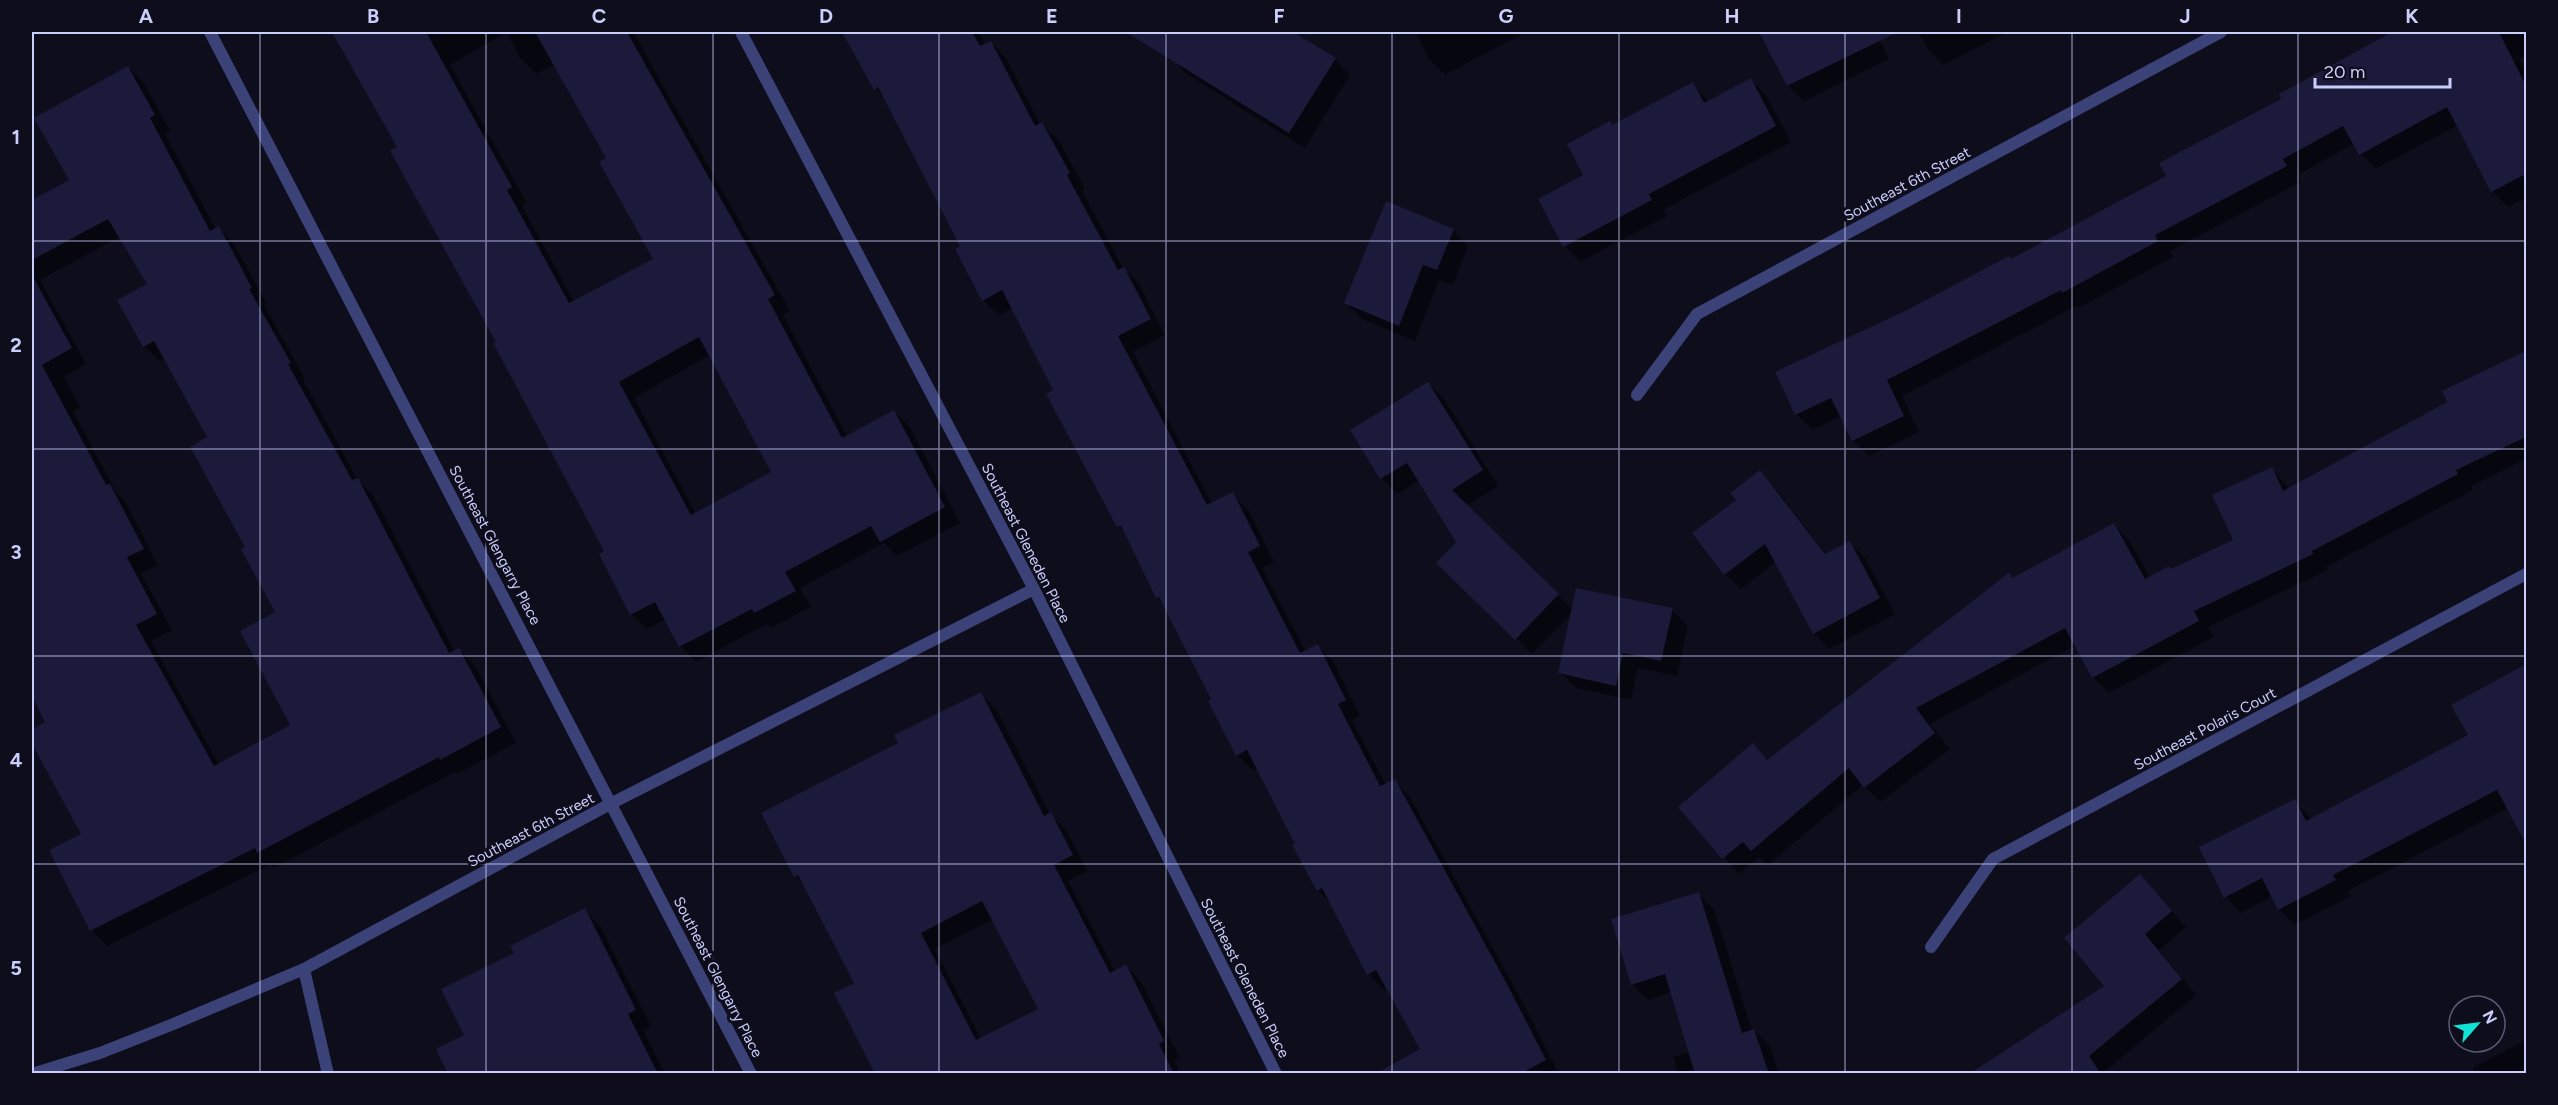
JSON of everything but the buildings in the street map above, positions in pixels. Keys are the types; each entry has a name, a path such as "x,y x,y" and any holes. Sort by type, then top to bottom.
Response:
{"street":[{"name":"Southeast Glengarry Place","path":"210,32 751,1074"},
{"name":"Southeast Gleneden Place","path":"741,32 1034,589 1276,1074"},
{"name":"Southeast 6th Street","path":"1637,395 1697,314 2221,32"},
{"name":"Southeast Polaris Court","path":"1931,947 1993,859 2526,574"},
{"name":"Southeast 6th Street","path":"32,1074 100,1053 304,969 612,803 1034,589"},
{"path":"304,969 328,1074"}]}
